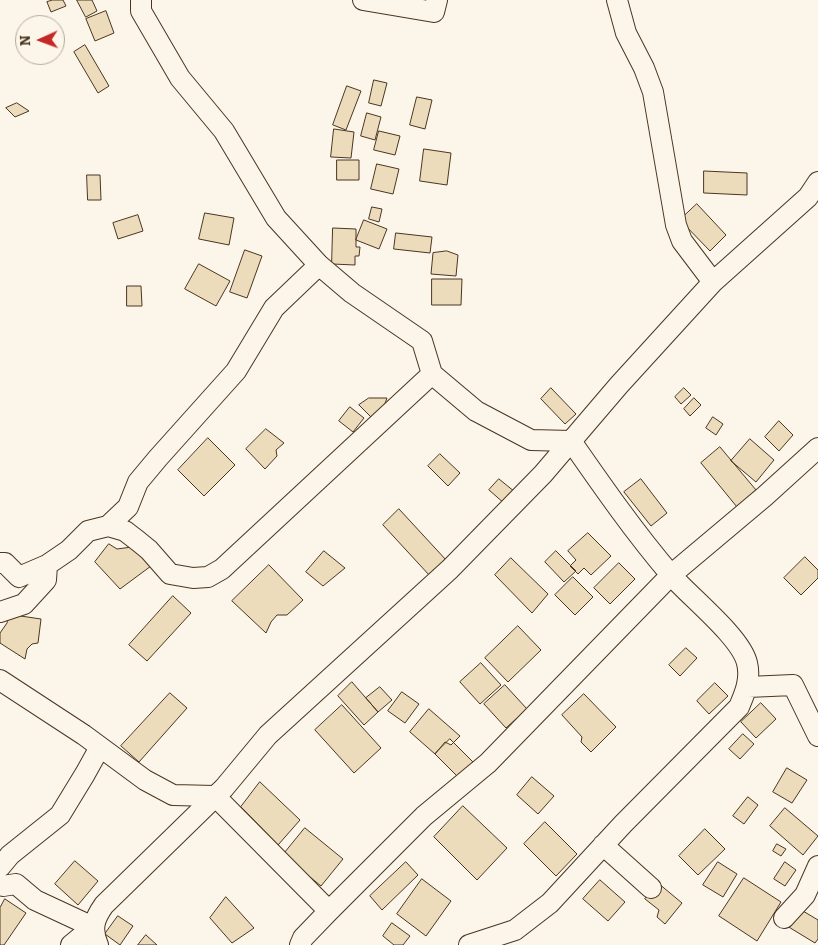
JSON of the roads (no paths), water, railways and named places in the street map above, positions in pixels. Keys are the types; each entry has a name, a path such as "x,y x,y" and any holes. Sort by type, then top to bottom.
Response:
{"street":[{"path":"142,0 141,11 180,78 224,131 276,218 319,265 352,293 422,341 432,374 476,412 531,440 571,441"},
{"path":"363,0 434,12 436,0"},
{"path":"616,0 626,33 644,68 653,92 676,225 682,241 713,282"},
{"path":"96,936 95,918 104,905 215,796 268,735 450,569 543,474 619,385 713,282 808,197 818,182"},
{"path":"0,563 5,563 19,578 47,565 69,550 88,531 108,526 128,507 138,482 236,371 274,308 319,265"},
{"path":"108,526 125,532 138,540 170,574 193,578 208,577 222,569 432,374"},
{"path":"470,945 515,930 550,903 739,707 748,687 747,663 737,642 671,576 611,498 571,441"},
{"path":"300,945 303,938 424,816 488,762 671,576 818,448"},
{"path":"0,612 24,604 46,580 47,565"},
{"path":"0,680 100,747 145,780 173,795 215,796 329,911"},
{"path":"748,687 793,685 818,736"},
{"path":"96,936 35,900 16,884 1,876 10,855 60,815 100,747"},
{"path":"173,795 181,830"},
{"path":"604,845 651,888"},
{"path":"784,918 805,896 818,866"},
{"path":"71,945 96,936"}]}
